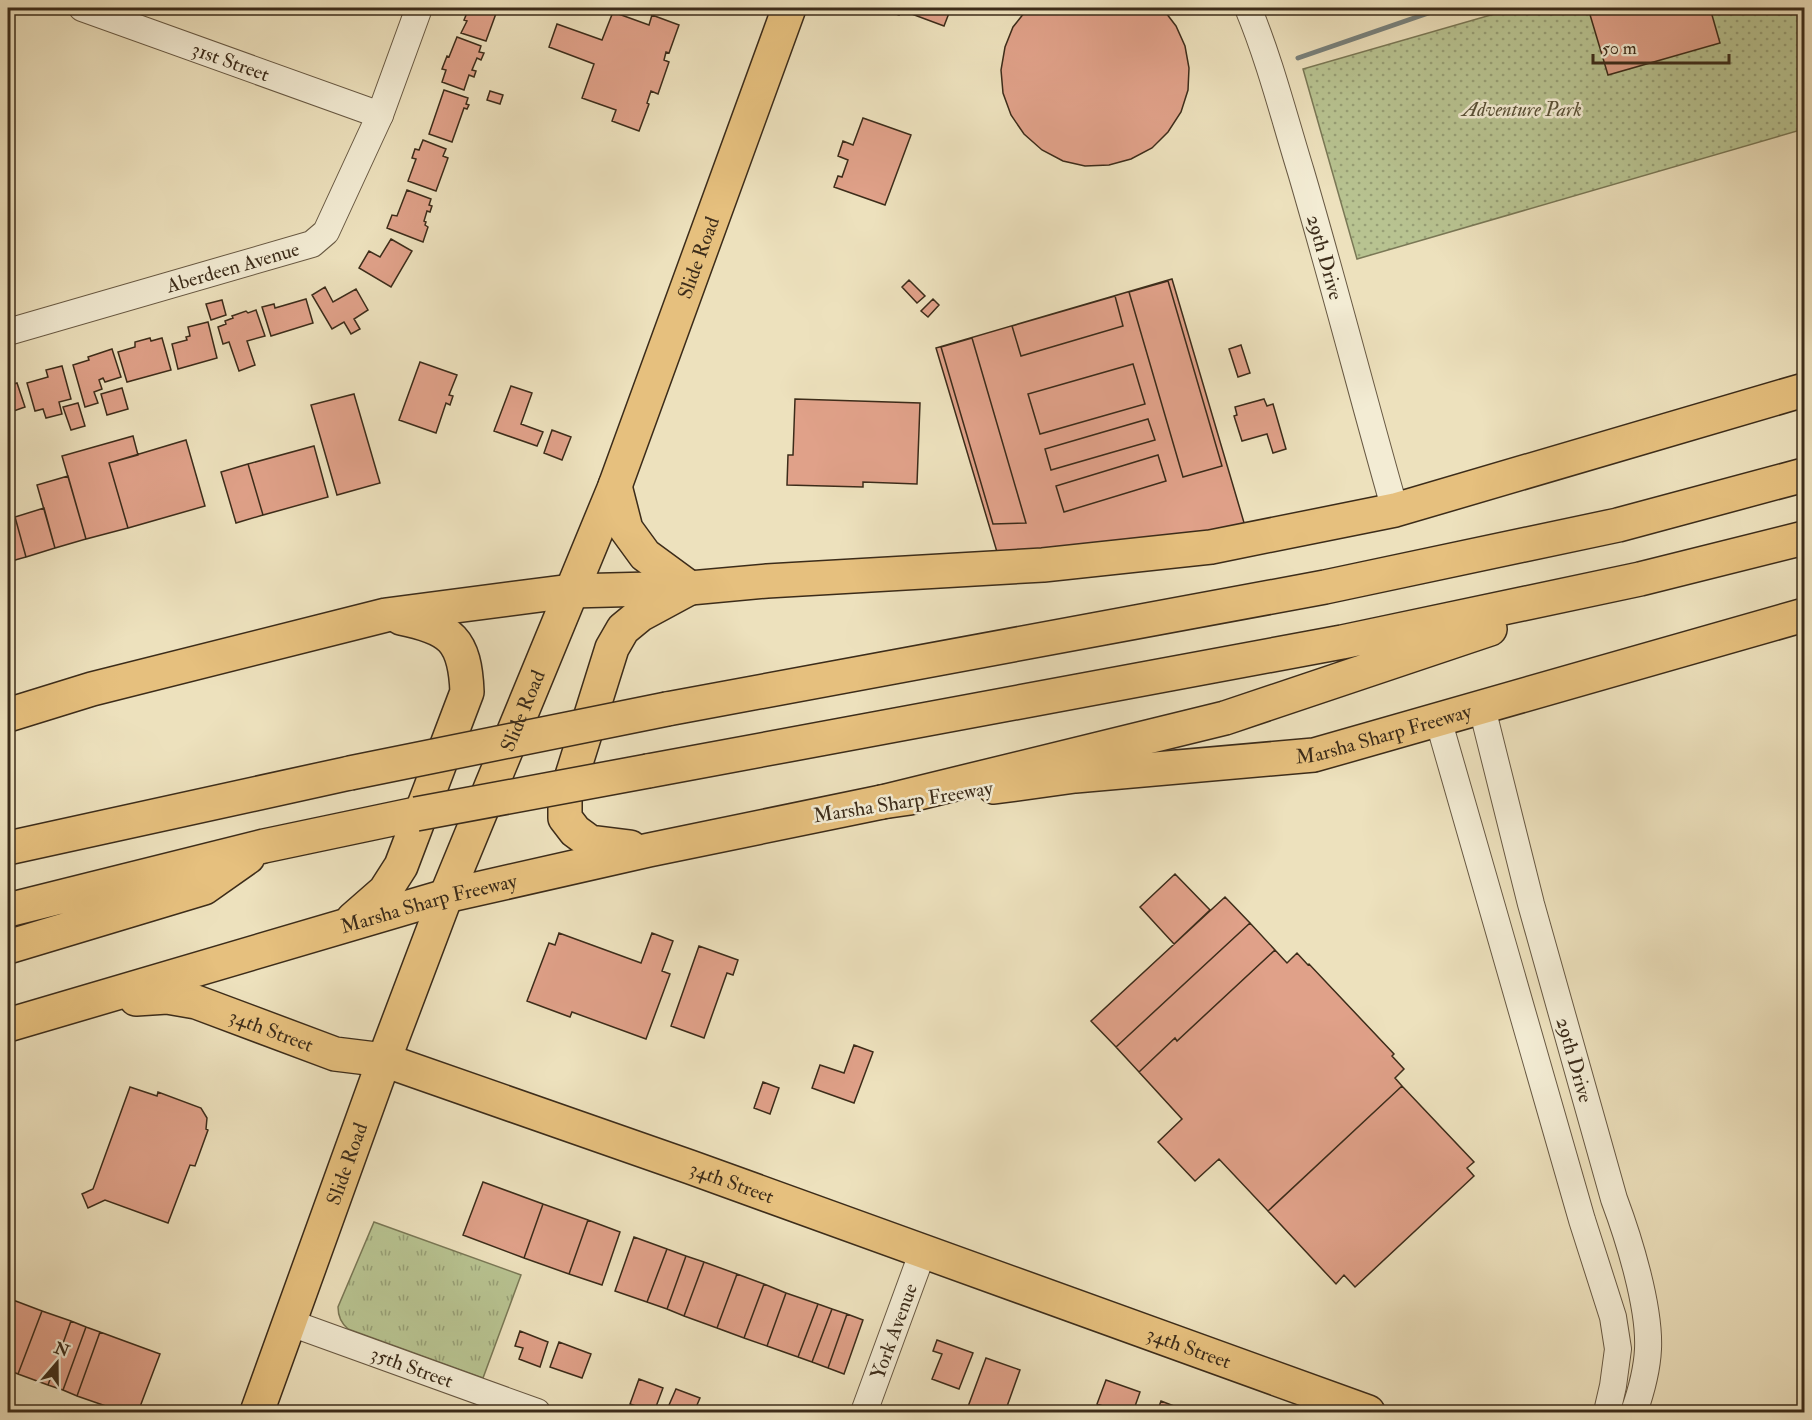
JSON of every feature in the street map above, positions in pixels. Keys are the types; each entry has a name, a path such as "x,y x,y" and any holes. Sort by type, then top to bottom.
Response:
{"main road":[{"name":"Slide Road","path":"257,1413 288,1322 446,896 615,486 789,8"},
{"path":"8,715 92,689 386,615 571,591 690,588 767,581 1054,564 1211,547 1395,510 1804,390"},
{"path":"8,848 350,773 668,709 1324,587 1618,525 1804,475"},
{"path":"615,486 626,529 645,555 690,588"},
{"path":"8,910 316,834 1342,642 1640,579 1804,538"},
{"path":"882,802 1225,718 1640,579"},
{"path":"649,850 590,842 575,831 565,818 565,798 612,648 623,629 640,615 690,588"},
{"path":"345,926 385,891 401,866 467,692 466,669 457,644 443,631 418,622 386,615"},
{"name":"Marsha Sharp Freeway","path":"8,1025 446,896 649,850 882,802 1075,776 1314,755 1804,615"},
{"path":"8,947 204,888 264,846"},
{"name":"34th Street","path":"86,1002 182,999 196,1002 335,1054 384,1060 670,1160 1368,1413"}],"street":[{"name":"31st Street","path":"82,8 380,115"},
{"name":"Aberdeen Avenue","path":"8,332 312,244 326,232 380,115 419,8"},
{"name":"29th Drive","path":"1248,8 1260,35 1321,242 1395,510"},
{"name":"29th Drive","path":"1482,708 1531,904 1640,1289 1648,1348 1644,1379 1634,1413"},
{"name":"29th Drive","path":"1438,719 1582,1220 1613,1317 1618,1349 1607,1413"},
{"path":"1493,914 1531,904"},
{"name":"York Avenue","path":"864,1413 923,1251"},
{"name":"35th Street","path":"288,1322 537,1413"}],"green space":[{"name":"Adventure Park","path":"1515,8 1804,8 1804,129 1357,259 1303,69"},
{"path":"374,1222 521,1275 483,1378 348,1329 342,1322 338,1307"}],"building":[{"path":"469,8 498,8 486,41 461,33 467,21 464,20"},
{"path":"889,8 951,8 944,26 901,10 899,15 888,11"},
{"path":"1028,8 1163,9 1176,26 1185,46 1189,68 1188,90 1181,112 1168,132 1152,148 1131,159 1109,165 1085,166 1063,161 1042,150 1024,134 1011,115 1003,93 1001,70 1005,47 1013,27"},
{"path":"1588,8 1710,8 1720,43 1608,75"},
{"path":"613,12 649,25 652,15 679,25 669,53 666,52 664,60 669,62 658,94 651,91 647,103 649,104 639,131 612,121 616,110 582,98 594,64 549,47 557,24 602,40"},
{"path":"457,37 481,46 479,52 484,53 481,60 477,58 472,70 476,71 474,77 469,75 464,90 442,82 446,70 442,69"},
{"path":"444,90 468,98 466,104 469,105 467,109 464,108 452,142 429,134"},
{"path":"490,91 503,95 500,104 487,100"},
{"path":"863,118 911,135 885,205 834,187 838,176 842,177 848,160 838,156 843,141 853,145"},
{"path":"423,140 446,149 443,156 448,158 436,191 408,181 416,159 412,158 415,149 419,150"},
{"path":"407,190 431,199 429,205 432,206 430,212 427,211 424,221 428,227 423,242 387,228 392,215 397,216"},
{"path":"391,239 412,251 391,287 359,268 369,251 380,257"},
{"path":"1172,279 1245,526 1120,543 997,552 936,348"},
{"path":"909,280 925,296 917,303 902,287"},
{"path":"1168,281 1222,466 1183,477 1129,292"},
{"path":"325,287 333,302 356,289 368,310 354,319 360,329 351,334 344,322 332,329 312,295"},
{"path":"1115,296 1123,326 1021,356 1012,326"},
{"path":"306,299 313,323 271,336 262,307 274,304 275,308"},
{"path":"933,299 939,305 928,317 921,311"},
{"path":"222,300 226,315 211,320 206,304"},
{"path":"256,310 265,336 247,341 255,365 239,371 229,342 223,344 218,327 226,324 225,321 233,318 232,316"},
{"path":"208,322 217,358 178,369 172,344 187,340 186,337 190,336 188,327"},
{"path":"150,338 151,341 162,338 171,370 127,382 118,352 135,347 135,342"},
{"path":"972,338 1026,523 993,524 941,347"},
{"path":"1241,345 1250,373 1238,377 1229,349"},
{"path":"112,349 121,377 105,382 103,378 99,380 102,389 94,392 98,403 85,407 73,365"},
{"path":"420,362 457,375 449,395 453,396 450,405 446,403 436,433 399,420"},
{"path":"1133,364 1145,404 1040,434 1028,394"},
{"path":"62,366 71,399 59,402 62,414 46,418 43,409 35,411 27,383 48,377 46,370"},
{"path":"8,380 10,385 17,383 25,407 11,412 8,409"},
{"path":"511,386 532,393 521,424 543,432 537,446 494,431"},
{"path":"122,388 128,409 107,415 101,394"},
{"path":"354,394 380,483 337,495 311,405"},
{"path":"795,399 920,403 917,484 863,482 863,487 787,485 788,455 793,455"},
{"path":"1264,399 1267,406 1273,404 1286,449 1273,453 1267,434 1242,441 1234,416 1237,415 1235,407"},
{"path":"78,403 85,426 71,430 63,407"},
{"path":"1148,419 1155,440 1051,470 1045,449"},
{"path":"552,430 571,437 562,460 544,453"},
{"path":"133,436 138,455 109,463 128,528 86,539 62,456"},
{"path":"186,440 205,506 128,528 109,463"},
{"path":"314,446 328,497 263,515 248,464"},
{"path":"1158,455 1166,481 1064,512 1056,486"},
{"path":"248,464 263,515 236,523 221,472"},
{"path":"68,476 86,539 55,548 37,485"},
{"path":"44,508 55,548 26,557 15,517"},
{"path":"15,517 26,557 8,562 8,519"},
{"path":"1175,874 1210,910 1174,944 1140,907"},
{"path":"1225,897 1250,923 1116,1047 1091,1021"},
{"path":"1250,923 1275,950 1177,1041 1175,1038 1139,1072 1116,1047"},
{"path":"559,933 641,963 652,933 673,941 662,971 670,974 646,1039 572,1012 570,1017 527,1001 549,943 555,945"},
{"path":"699,946 738,960 733,975 727,973 704,1038 671,1026"},
{"path":"1275,950 1287,963 1297,953 1309,964 1394,1054 1392,1056 1404,1069 1395,1078 1402,1086 1268,1211 1219,1159 1195,1181 1158,1142 1182,1119 1139,1072 1175,1038 1177,1041"},
{"path":"854,1045 873,1052 854,1103 812,1088 820,1065 844,1073"},
{"path":"763,1082 779,1088 770,1114 754,1108"},
{"path":"1402,1086 1474,1162 1467,1168 1474,1176 1355,1287 1344,1275 1336,1284 1268,1211"},
{"path":"130,1087 157,1096 158,1092 201,1108 207,1118 206,1129 208,1130 195,1166 190,1165 168,1223 105,1200 88,1208 82,1194 93,1189"},
{"path":"483,1182 543,1204 524,1258 463,1235"},
{"path":"543,1204 588,1220 569,1274 524,1258"},
{"path":"588,1220 620,1232 602,1285 569,1274"},
{"path":"634,1237 667,1249 647,1302 615,1291"},
{"path":"667,1249 686,1256 667,1309 647,1302"},
{"path":"686,1256 704,1262 684,1316 667,1309"},
{"path":"704,1262 737,1274 717,1328 684,1316"},
{"path":"737,1274 764,1284 744,1338 717,1328"},
{"path":"764,1284 786,1293 767,1346 744,1338"},
{"path":"786,1293 818,1304 798,1357 767,1346"},
{"path":"13,1300 42,1311 18,1374 8,1370 8,1316"},
{"path":"818,1304 832,1309 812,1362 798,1357"},
{"path":"832,1309 847,1314 828,1368 812,1362"},
{"path":"42,1311 71,1321 48,1385 18,1374"},
{"path":"847,1314 863,1320 844,1374 828,1368"},
{"path":"71,1321 86,1327 63,1390 48,1385"},
{"path":"86,1327 100,1332 77,1396 63,1390"},
{"path":"520,1331 548,1342 540,1367 519,1359 523,1348 515,1346"},
{"path":"100,1332 160,1354 138,1412 123,1412 77,1396"},
{"path":"937,1340 973,1353 959,1389 932,1379 942,1354 933,1351"},
{"path":"559,1342 591,1354 582,1378 550,1367"},
{"path":"986,1358 1020,1370 1005,1412 966,1412"},
{"path":"639,1379 663,1388 654,1412 630,1404"},
{"path":"1106,1380 1140,1392 1133,1412 1120,1412 1097,1404"},
{"path":"676,1389 700,1398 694,1412 666,1412"},
{"path":"1161,1401 1187,1411 1187,1412 1157,1412"},
{"path":"1145,1407 1157,1412 1143,1412"}],"waterway":[{"path":"1298,58 1443,8"}]}
